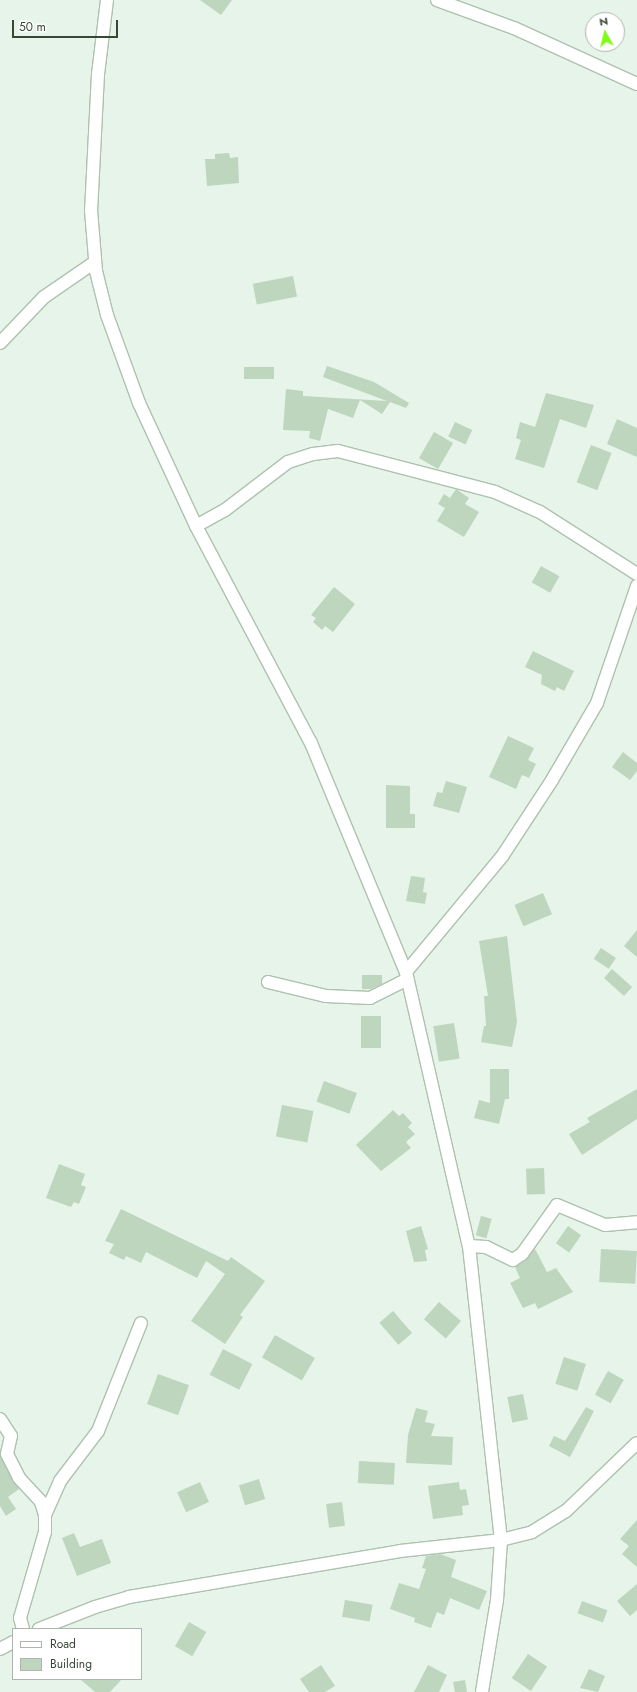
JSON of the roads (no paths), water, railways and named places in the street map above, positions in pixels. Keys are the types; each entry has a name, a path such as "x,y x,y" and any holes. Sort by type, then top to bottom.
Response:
{"street":[{"path":"107,0 98,74 91,210 95,262 121,355 196,526 311,743 407,975 470,1246 502,1540 497,1600 482,1692"},
{"path":"437,0 514,28 637,84"},
{"path":"0,343 44,297 95,262"},
{"path":"196,526 225,510 288,462 313,454 338,451 494,492 540,512 637,574"},
{"path":"268,982 326,996 370,998 407,975 503,855 555,773 596,704 637,586"},
{"path":"470,1246 486,1247 513,1260 522,1254 557,1206 605,1225 637,1222"},
{"path":"45,1515 60,1481 98,1430 141,1323"},
{"path":"0,1419 11,1436 3,1455 19,1478 41,1502 45,1515 45,1532 20,1618 23,1628"},
{"path":"41,1628 95,1607 129,1597 400,1551 502,1540 532,1532 566,1511 637,1443"},
{"path":"0,1649 12,1643"}]}
